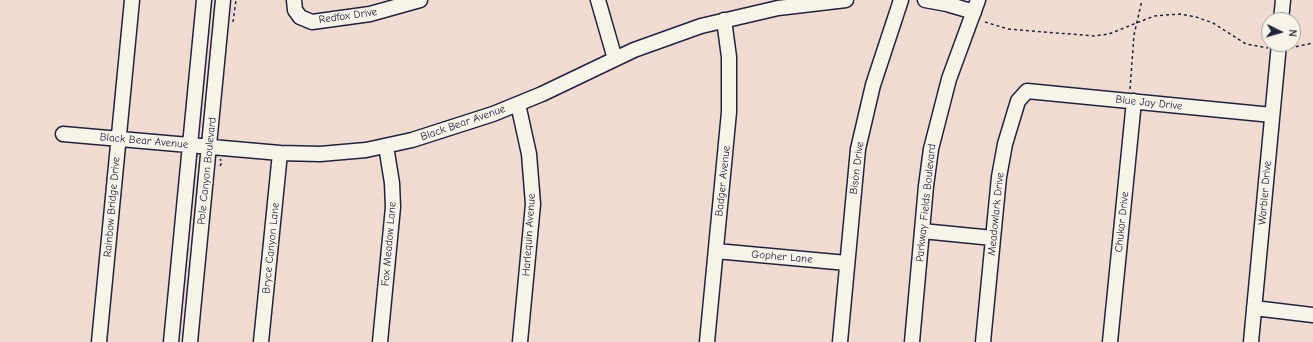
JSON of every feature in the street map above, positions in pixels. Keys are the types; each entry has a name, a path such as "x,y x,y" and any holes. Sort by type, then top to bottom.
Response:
{"street":[{"name":"Rainbow Bridge Drive","path":"99,342 132,0"},
{"name":"Pole Canyon Boulevard","path":"171,342 204,0"},
{"name":"Pole Canyon Boulevard","path":"190,342 223,0"},
{"name":"Redfox Drive","path":"294,0 295,10 300,17 312,22 347,18 392,9 420,0"},
{"path":"598,0 615,59"},
{"name":"Black Bear Avenue","path":"63,134 280,153 343,153 386,146 434,134 518,104 664,38 724,20 778,8 846,0"},
{"name":"Bison Drive","path":"840,342 855,173 863,126 873,85 901,0"},
{"path":"925,0 947,4 976,6"},
{"path":"1282,12 1283,0"},
{"name":"Parkway Fields Boulevard","path":"912,342 928,167 936,123 948,79 976,6"},
{"name":"Badger Avenue","path":"707,342 729,112 729,57 724,20"},
{"name":"Warbler Drive","path":"1251,342 1278,52"},
{"name":"Blue Jay Drive","path":"1026,90 1132,95 1272,115"},
{"name":"Meadowlark Drive","path":"983,342 999,177 1012,116 1018,101 1026,90"},
{"name":"Chukar Drive","path":"1110,342 1132,95"},
{"name":"Harlequin Avenue","path":"518,104 529,154 532,204 520,342"},
{"name":"Fox Meadow Lane","path":"380,342 393,207 392,183 386,146"},
{"name":"Bryce Canyon Lane","path":"261,342 280,153"},
{"path":"922,231 993,238"},
{"name":"Gopher Lane","path":"716,250 847,263"},
{"path":"1254,308 1313,315"}],"path":[{"path":"1132,95 1134,35 1142,0"},
{"path":"985,22 1008,29 1094,36 1109,34 1138,21 1164,14 1180,14 1196,17 1213,23 1246,44 1261,47"},
{"path":"1301,46 1313,42"}]}
